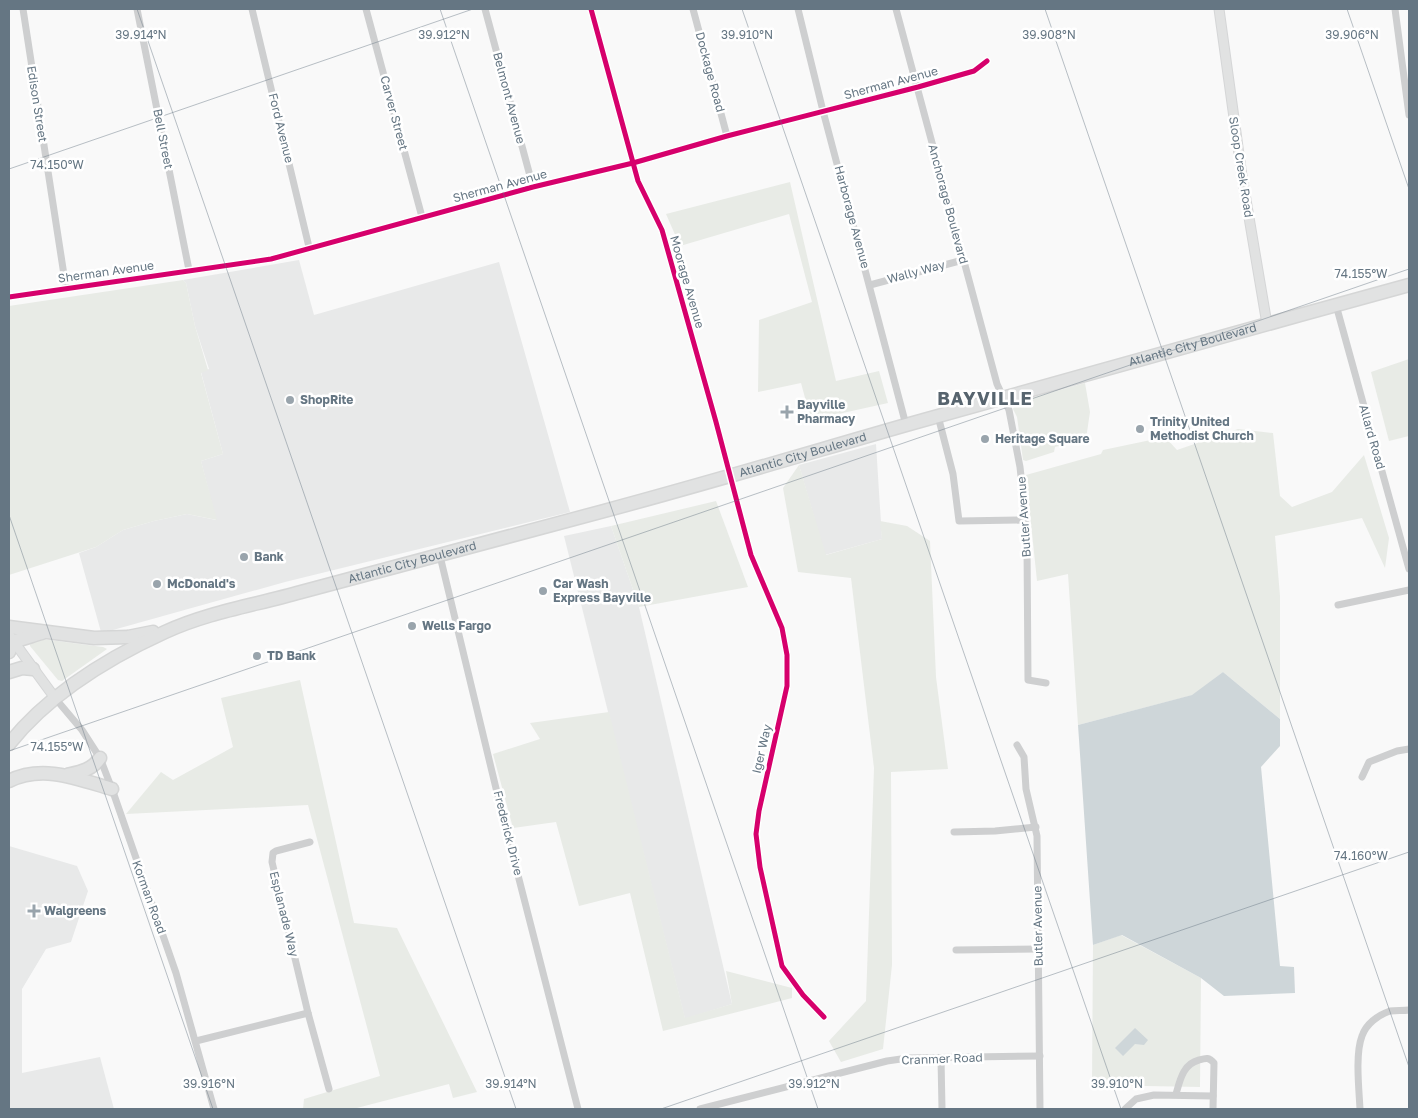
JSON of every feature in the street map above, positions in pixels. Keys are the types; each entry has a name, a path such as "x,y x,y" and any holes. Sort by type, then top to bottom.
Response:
{"highway":[{"name":"Atlantic City Boulevard","path":"168,630 216,614 440,556 730,477 906,425 1409,285"},
{"path":"9,627 111,638 168,630"},
{"path":"9,744 20,729 56,698 118,655 168,630"},
{"path":"10,643 47,632"},
{"path":"9,672 22,668 33,669"},
{"path":"67,775 95,765 100,758"},
{"path":"9,781 18,776 39,772 67,775 112,789"}],"street":[{"name":"Edison Street","path":"22,9 66,288"},
{"name":"Bell Street","path":"137,9 190,270"},
{"name":"Ford Avenue","path":"252,9 310,247"},
{"name":"Carver Street","path":"366,9 422,217"},
{"name":"Belmont Avenue","path":"485,9 534,187"},
{"name":"Moorage Avenue","path":"591,9 638,181 662,230 730,477"},
{"name":"Dockage Road","path":"693,9 727,136"},
{"name":"Harborage Avenue","path":"798,9 906,425"},
{"name":"Anchorage Boulevard","path":"896,9 997,384 1003,398"},
{"name":"Sloop Creek Road","path":"1218,9 1242,176 1267,324"},
{"path":"1395,9 1406,70 1409,115"},
{"name":"Sherman Avenue","path":"9,297 271,259 534,187 633,163 727,136 918,87 974,71 987,61"},
{"name":"Wally Way","path":"870,285 963,260"},
{"name":"Allard Road","path":"1336,305 1409,569"},
{"name":"Butler Avenue","path":"1003,398 1008,410 1020,467 1025,520 1028,680 1046,683"},
{"path":"938,416 953,474 959,521 1025,520"},
{"name":"Iger Way","path":"730,477 751,555 782,628 788,668 787,686 756,834 760,867 782,966 803,995 824,1017"},
{"name":"Frederick Drive","path":"440,556 501,809 578,1109"},
{"path":"1338,605 1409,590"},
{"path":"10,643 56,698"},
{"name":"Korman Road","path":"56,698 82,730 100,758 112,789 176,973 214,1109"},
{"name":"Butler Avenue","path":"1017,745 1024,757 1026,789 1037,836 1040,1109"},
{"path":"1362,777 1369,762 1409,748"},
{"path":"954,832 1036,826"},
{"name":"Esplanade Way","path":"310,842 276,851 273,853 272,862 308,1013 329,1089"},
{"path":"956,950 1038,949"},
{"path":"1360,1109 1359,1050 1366,1027 1374,1020 1391,1011 1409,1010"},
{"path":"196,1041 308,1013"},
{"name":"Cranmer Road","path":"700,1109 887,1061 908,1058 1040,1056"},
{"path":"941,1058 942,1109"},
{"path":"1176,1094 1183,1072 1191,1062 1206,1058 1214,1062 1213,1109"},
{"path":"1125,1109 1136,1099 1154,1095 1213,1096"}],"shaded area":[{"path":"790,182 836,381 879,371 888,403 811,420 801,383 758,392 759,320 812,302 789,214 680,246 666,214"},
{"path":"299,260 314,315 499,262 570,512 285,582 101,632 79,553 96,547 123,530 154,521 187,514 216,520 201,461 223,454 201,372 209,369 195,326 186,283 183,280"},
{"path":"183,280 186,283 195,326 208,370 201,373 223,454 201,461 217,520 187,514 154,521 123,530 96,547 9,575 9,306"},
{"path":"1409,359 1409,436 1389,441 1371,372"},
{"path":"1085,383 1090,412 1086,439 1055,447 1054,452 1026,461 1023,460 1017,417 1013,409 1016,402"},
{"path":"1238,429 1273,433 1280,496 1292,507 1332,492 1364,455 1389,538 1385,568 1362,518 1275,536 1280,596 1280,719 1223,672 1193,695 1078,725 1068,574 1037,581 1026,475 1101,454 1103,450 1165,437 1177,450"},
{"path":"876,444 882,539 825,555 799,465"},
{"path":"799,465 826,555 882,539 880,521 907,526 930,541 936,677 948,769 891,772 892,965 883,1049 841,1062 829,1041 866,1001 874,768 851,578 798,572 783,488"},
{"path":"716,501 748,587 639,607 611,526"},
{"path":"611,526 639,607 732,1004 685,1019 564,536"},
{"path":"42,639 107,649 62,681 58,680 30,646 30,643"},
{"path":"1223,672 1280,719 1280,746 1261,767 1280,966 1294,967 1295,993 1224,996 1201,978 1122,935 1093,945 1078,725 1192,695"},
{"path":"300,680 354,923 397,928 477,1092 453,1098 449,1084 353,1109 303,1109 304,1099 380,1076 308,805 126,814 161,772 173,780 233,747 221,698"},
{"path":"609,712 685,1018 732,1004 726,971 792,988 792,998 663,1031 630,893 579,906 556,822 513,828 493,754 540,739 530,723"},
{"path":"9,846 77,866 88,891 71,942 46,949 22,989 22,1073 100,1057 114,1109 9,1109"},
{"path":"1121,935 1201,978 1200,1087 1092,1085 1093,945"},
{"path":"1135,1028 1148,1040 1144,1045 1135,1044 1123,1056 1115,1048"}],"cycle path":[{"path":"591,9 638,181 662,230 751,555 782,628 787,655 787,686 759,811 756,834 760,867 782,966 803,995 824,1017"},
{"path":"9,297 271,259 533,187 633,163 727,136 918,87 974,71 987,61"}],"place":[{"name":"ShopRite","path":"290,400"},
{"name":"Bayville Pharmacy","path":"787,412"},
{"name":"Trinity United Methodist Church","path":"1140,429"},
{"name":"Heritage Square","path":"985,439"},
{"name":"Bank","path":"244,557"},
{"name":"McDonald's","path":"157,584"},
{"name":"Car Wash Express Bayville","path":"543,591"},
{"name":"Wells Fargo","path":"412,626"},
{"name":"TD Bank","path":"257,656"},
{"name":"Walgreens","path":"34,911"}],"district":[{"name":"BAYVILLE","path":"985,399"}]}
